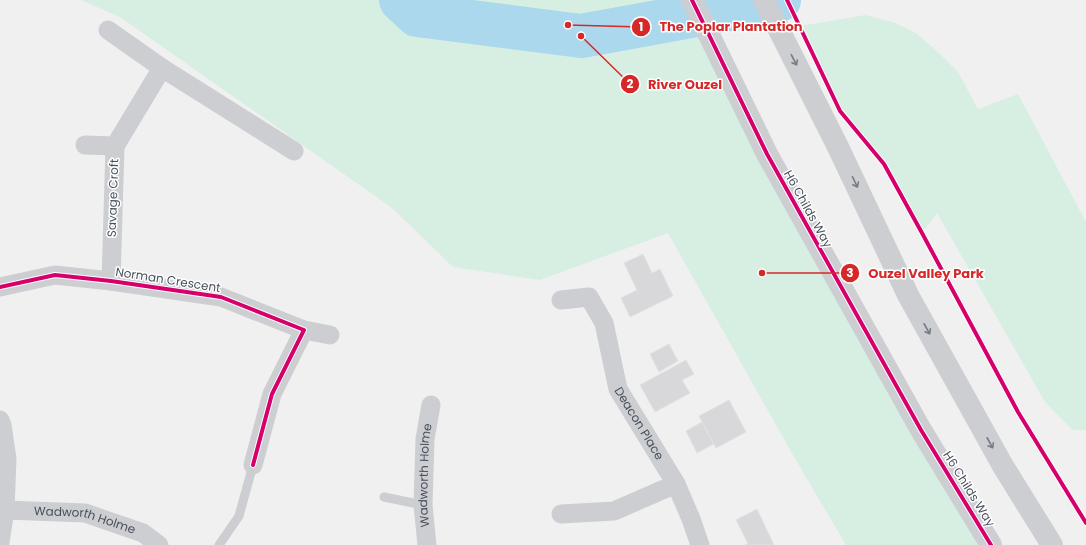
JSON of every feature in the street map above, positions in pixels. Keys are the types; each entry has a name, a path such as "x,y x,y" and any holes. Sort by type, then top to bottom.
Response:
{"street":[{"name":"H6 Childs Way","path":"692,0 767,154 921,430 992,545"},
{"path":"764,0 838,147 908,295 1003,466 1052,545"},
{"path":"108,30 162,68 294,151"},
{"path":"115,146 162,68"},
{"name":"Savage Croft","path":"85,145 115,146 111,281"},
{"name":"Norman Crescent","path":"0,287 55,275 111,281 222,297 304,330 330,335"},
{"name":"Deacon Place","path":"560,300 589,297 604,323 618,389 676,484 692,518 700,545"},
{"path":"253,465 272,394 304,330"},
{"name":"Wadworth Holme","path":"427,545 423,505 425,439 431,406"},
{"path":"0,420 2,424 7,459 5,510 0,542"},
{"path":"561,514 614,511 676,484"},
{"name":"Wadworth Holme","path":"5,510 85,513 143,533 159,545"}],"lane":[{"path":"219,545 239,516 253,465"},
{"path":"384,497 423,505"}],"green space":[{"path":"81,0 692,0 991,545 846,545 794,457 668,233 540,280 453,267 392,208 120,17"},
{"path":"865,15 893,22 916,33 958,72 978,109 1018,94 1086,222 1086,430 1073,430 1045,402 937,213 922,233 884,164 840,111 800,26"}],"building":[{"path":"643,254 652,273 660,269 673,296 630,317 621,298 637,290 624,263"},
{"path":"669,344 678,361 659,372 650,354"},
{"path":"686,360 694,374 682,380 690,393 655,412 640,385"},
{"path":"729,400 746,432 716,448 699,416"},
{"path":"702,422 714,444 697,453 686,431"},
{"path":"757,509 774,545 745,545 748,544 736,520"}],"waterway":[{"path":"401,0 417,15 581,36 779,0"}],"cycle path":[{"path":"692,0 767,154 921,430 991,545"},
{"path":"787,0 840,111 884,164 1018,412 1086,523"},
{"path":"0,287 55,275 111,281 221,297 304,330 272,394 253,465"}],"place":[{"name":"The Poplar Plantation","path":"568,25"},
{"name":"River Ouzel","path":"581,36"},
{"name":"Ouzel Valley Park","path":"762,273"}]}
